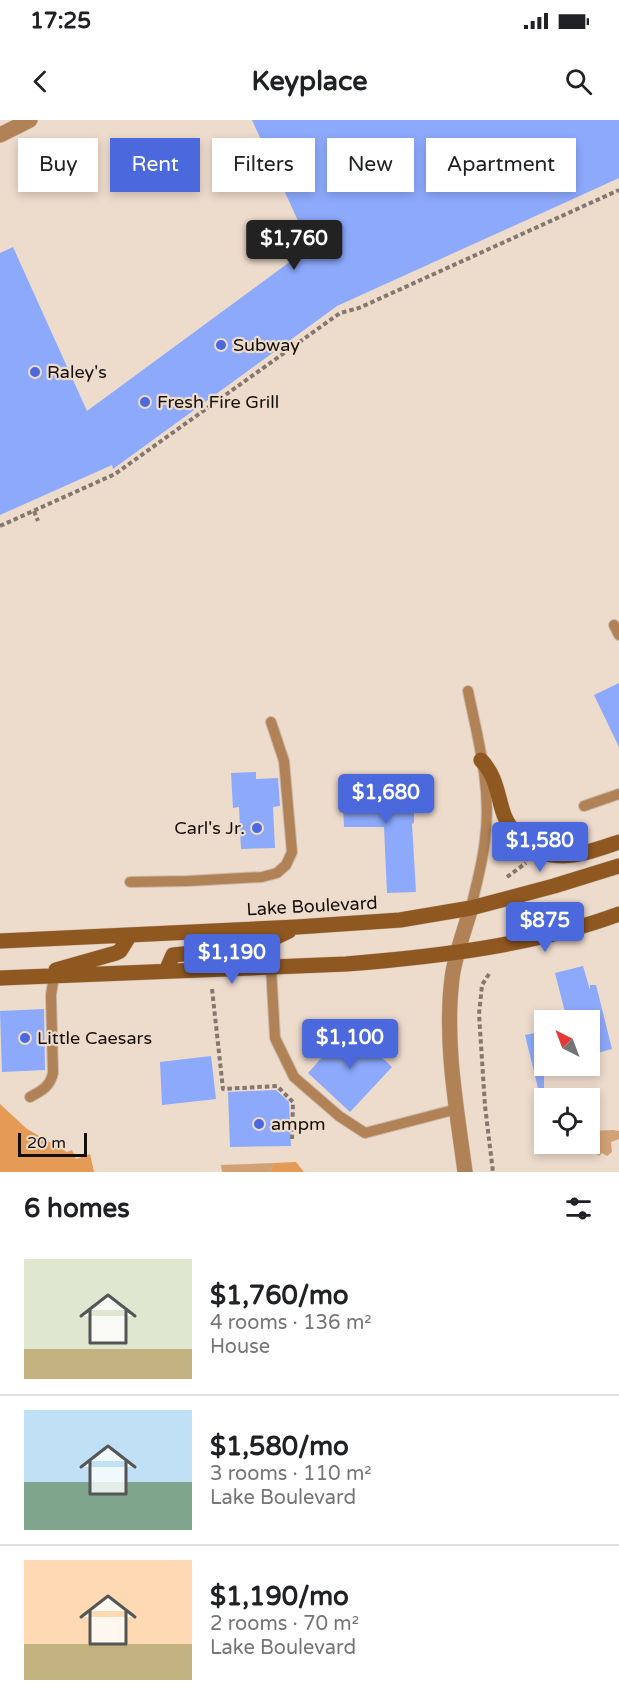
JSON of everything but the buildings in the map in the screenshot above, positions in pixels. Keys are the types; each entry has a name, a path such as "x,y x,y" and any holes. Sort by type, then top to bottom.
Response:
{"main road":[{"path":"482,760 495,779 508,823 517,836 535,851 558,856 574,855 619,842"},
{"name":"Lake Boulevard","path":"4,944 130,934 400,920 471,908 619,866"},
{"path":"0,978 380,961 460,951 543,936 590,925 619,914"},
{"path":"166,970 173,955 262,944 297,927"},
{"path":"36,976 116,953 120,951 130,934"}],"street":[{"path":"0,135 30,120"},
{"path":"465,1172 452,1055 451,1020 452,978 471,908"}],"lane":[{"path":"468,691 482,760 486,798 486,832 471,908"},
{"path":"130,882 262,877 277,873 290,859 292,852 284,761 271,722"},
{"path":"584,806 619,794"},
{"path":"272,967 275,1038 294,1077 339,1116 365,1133 457,1109"},
{"path":"30,1097 46,1087 53,1073 51,995 54,976"}],"path":[{"path":"0,526 115,474 340,313 370,303 619,190"},
{"path":"33,511 38,521"},
{"path":"507,877 530,861"},
{"path":"489,974 482,985 479,1014 485,1106 493,1172"},
{"path":"212,989 223,1089 277,1086 283,1095 293,1101 292,1139"}],"shaded area":[{"path":"0,1104 27,1129 67,1152 72,1150 76,1159 90,1154 94,1172 0,1172"},
{"path":"600,1131 619,1131 619,1139 611,1142 612,1152 607,1156 602,1153 599,1156 597,1154 600,1154"},
{"path":"296,1162 304,1172 269,1172 275,1163"},
{"path":"275,1163 269,1172 222,1172 221,1165"}],"place":[{"name":"Subway","path":"221,345"},
{"name":"Raley's","path":"35,372"},
{"name":"Fresh Fire Grill","path":"145,402"},
{"name":"Carl's Jr.","path":"257,828"},
{"name":"Little Caesars","path":"25,1038"},
{"name":"ampm","path":"259,1124"}]}
